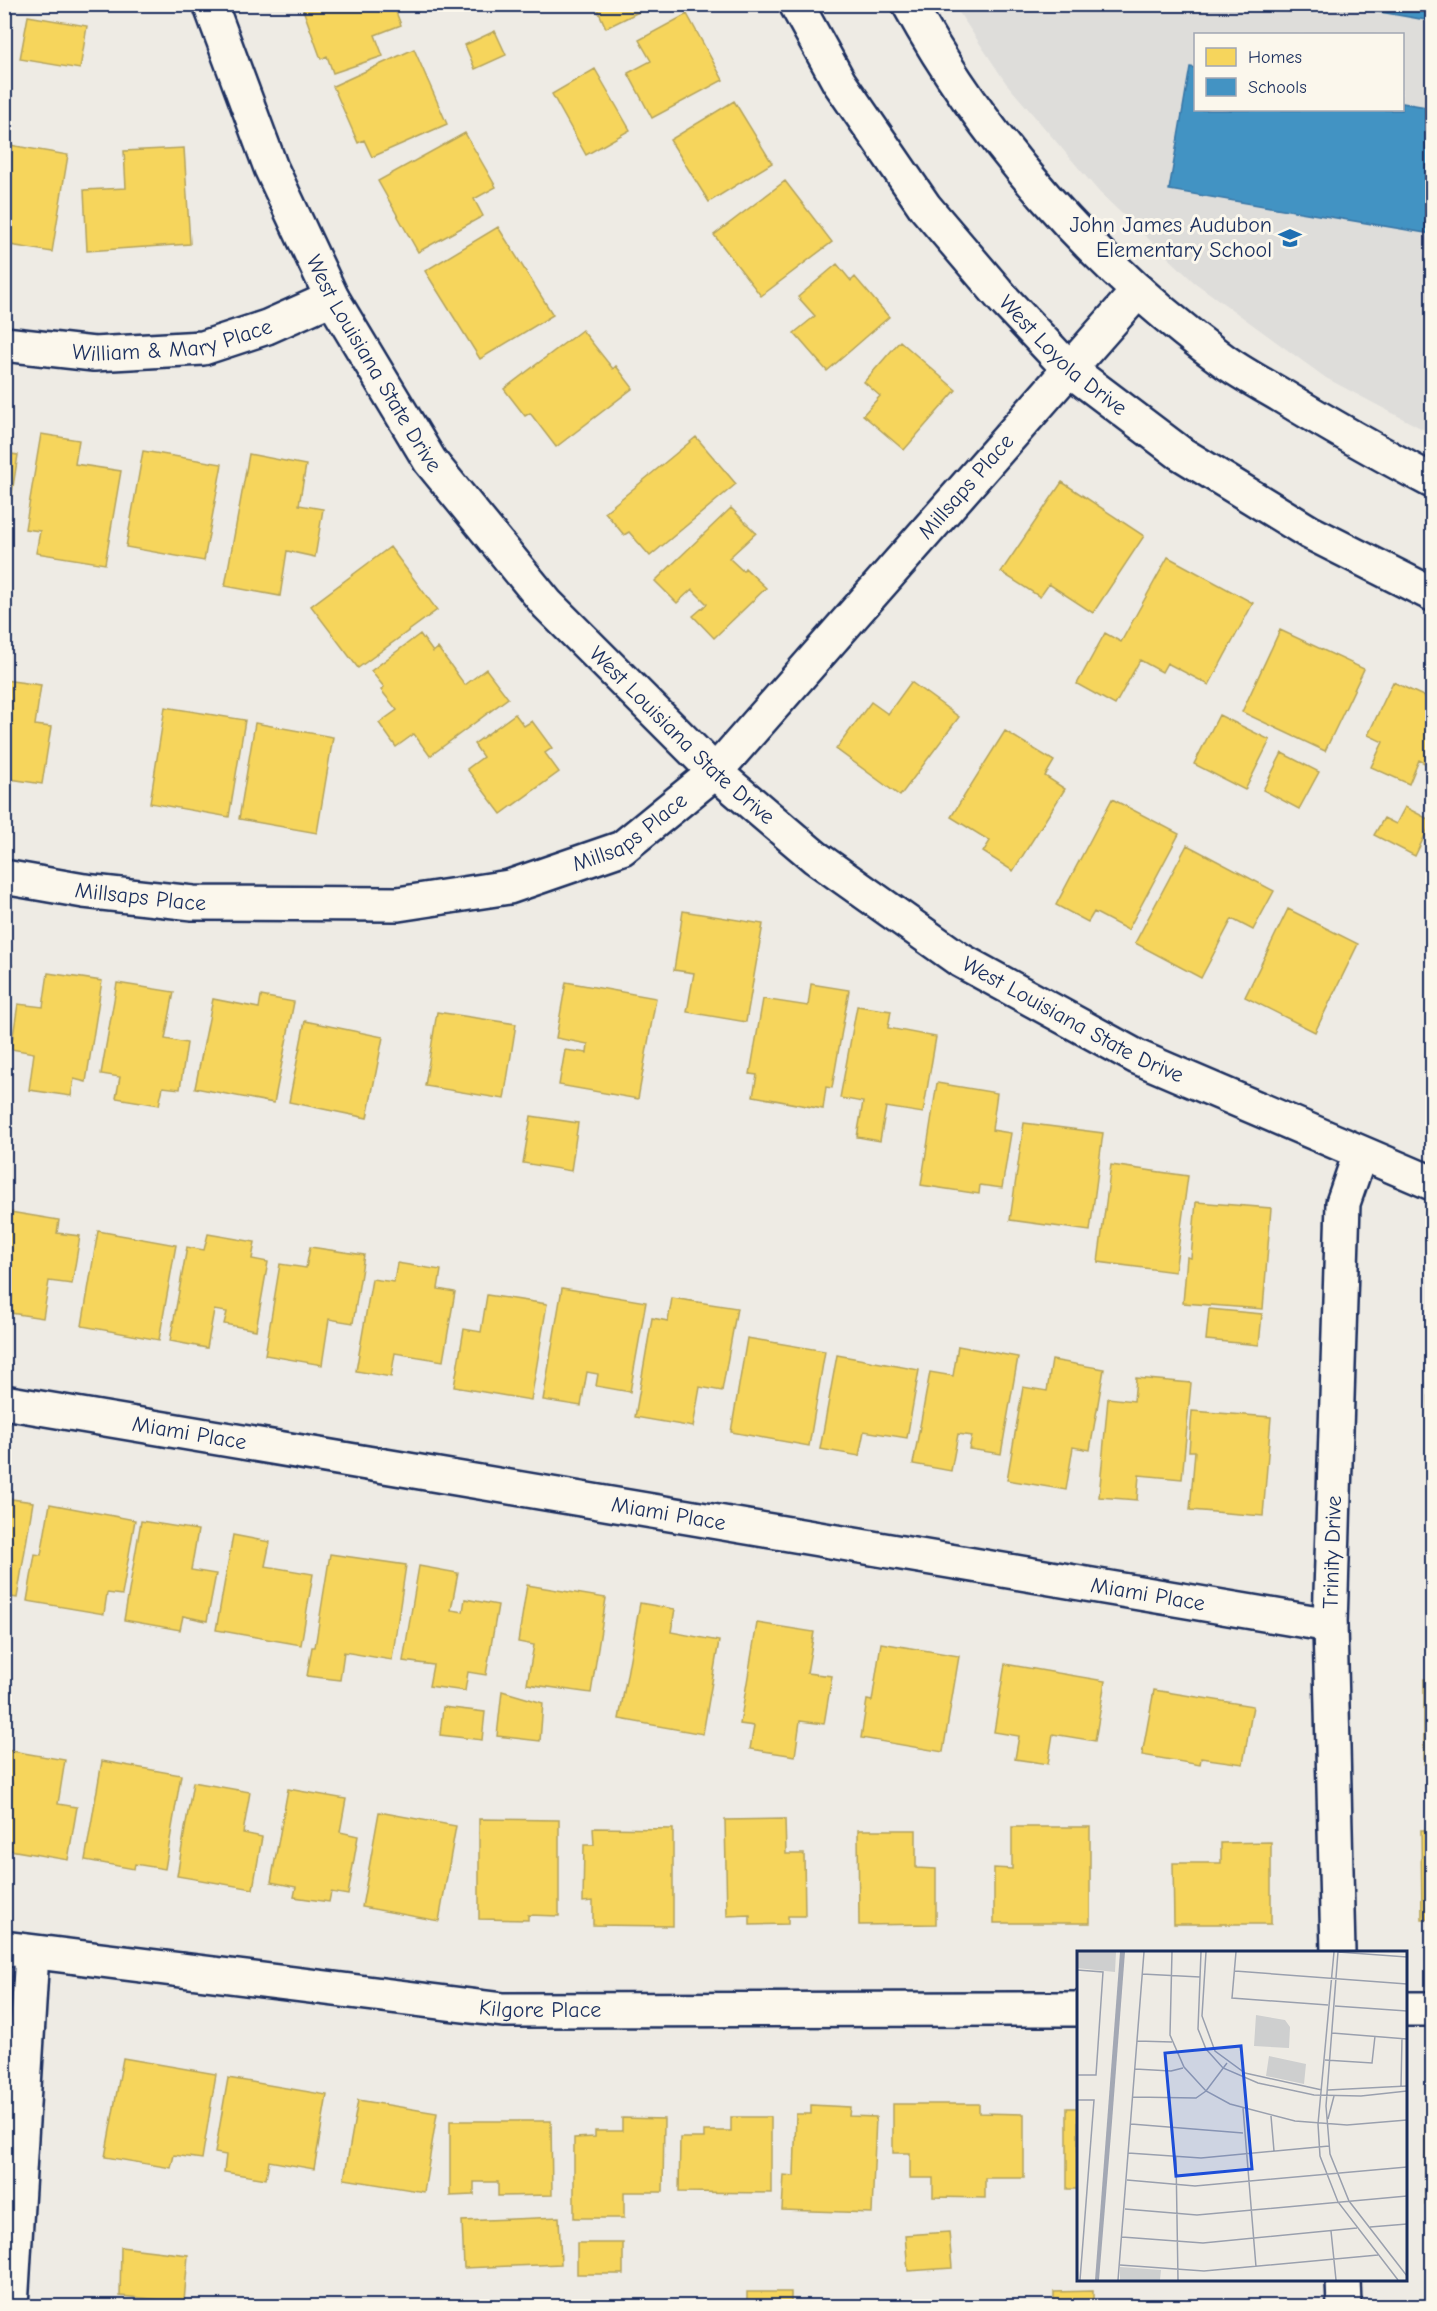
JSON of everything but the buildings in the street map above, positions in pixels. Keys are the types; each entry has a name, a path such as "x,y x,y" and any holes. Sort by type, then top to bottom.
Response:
{"street":[{"name":"West Louisiana State Drive","path":"210,4 271,168 332,298 430,461 547,604 716,772 815,857 960,960 1137,1057 1432,1184"},
{"name":"West Loyola Drive","path":"796,4 839,82 925,207 1005,300 1069,369 1180,453 1309,532 1432,594"},
{"path":"909,4 933,49 1004,148 1061,213 1138,291 1224,361 1357,442 1432,481"},
{"name":"Millsaps Place","path":"4,877 84,891 193,903 398,904 509,887 622,848 716,772 1138,291"},
{"name":"William & Mary Place","path":"4,344 94,354 203,348 267,327 332,298"},
{"name":"Trinity Drive","path":"1338,1951 1330,1625 1343,1203 1360,1154"},
{"name":"Miami Place","path":"4,1402 1330,1625"},
{"path":"11,2307 18,1950"},
{"name":"Kilgore Place","path":"18,1950 502,2010 1077,2009"},
{"path":"1407,2009 1432,2009"},
{"path":"1343,2281 1344,2307"}],"shaded area":[{"name":"John James Audubon Elementary School","path":"954,5 1432,5 1432,434 1326,378 1194,282 1100,193 1006,83"}],"place":[{"name":"John James Audubon Elementary School","path":"1290,238"}]}
